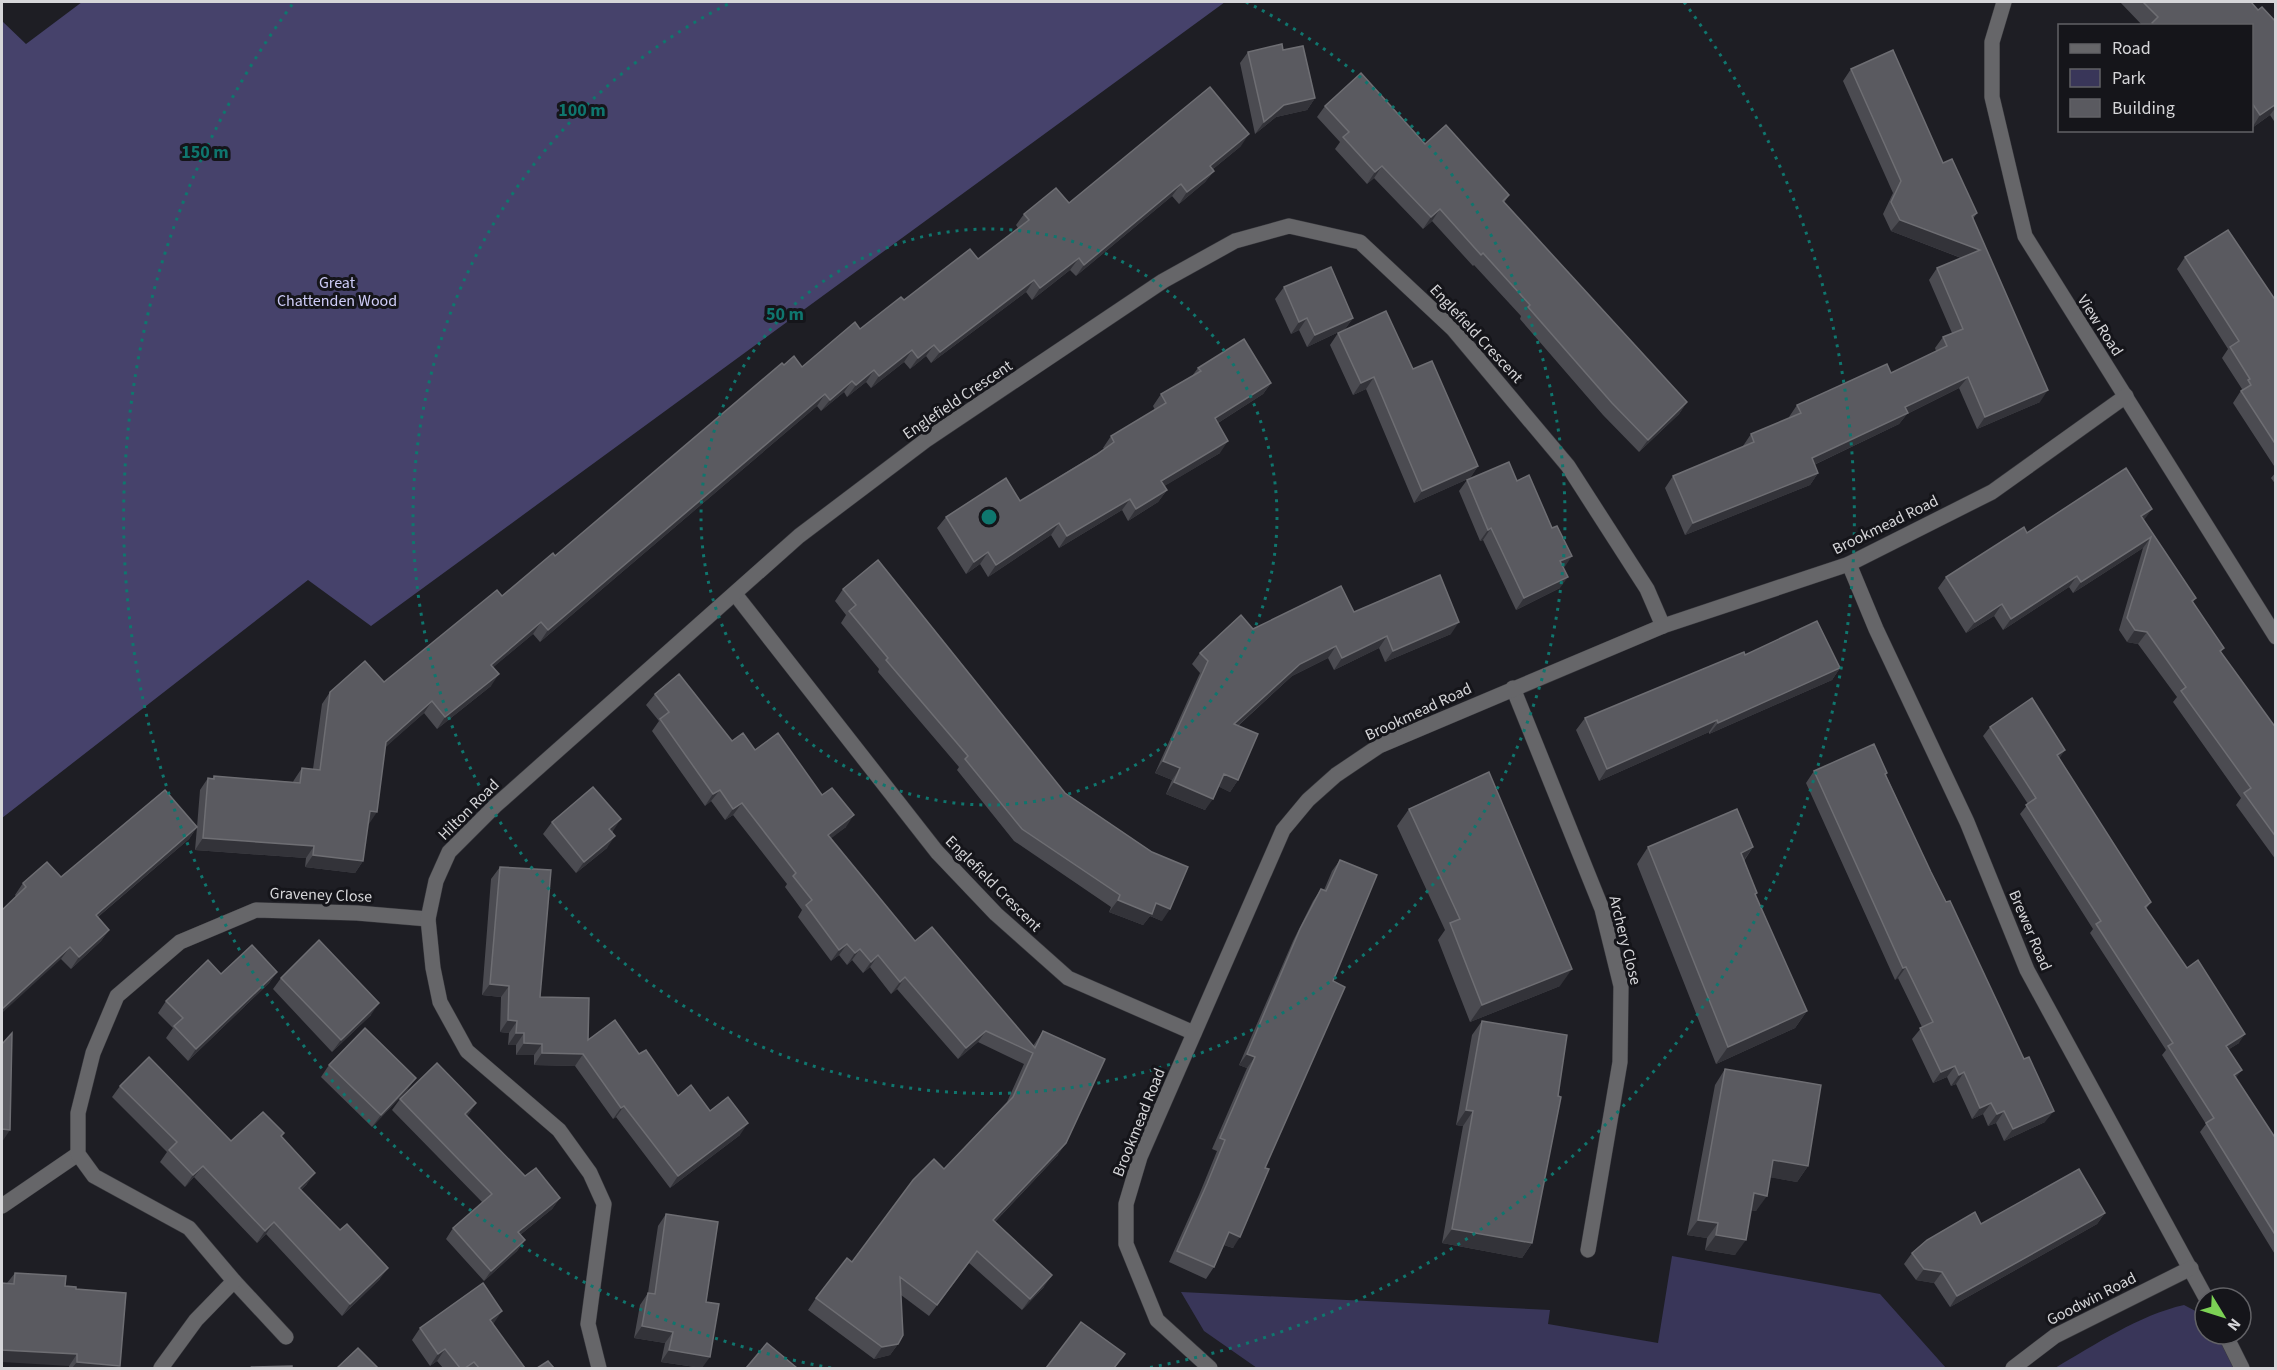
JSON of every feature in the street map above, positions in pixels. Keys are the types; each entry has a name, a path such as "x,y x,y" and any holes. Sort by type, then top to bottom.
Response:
{"street":[{"name":"View Road","path":"2004,2 1992,42 1992,97 2025,236 2276,637"},
{"name":"Englefield Crescent","path":"1194,1033 1068,978 996,914 937,852 735,594 799,536 926,440 1163,281 1235,241 1289,226 1360,242 1453,329 1568,466 1647,589 1663,626"},
{"name":"Brookmead Road","path":"1202,1366 1157,1320 1126,1244 1126,1204 1140,1157 1283,830 1308,800 1336,775 1380,746 1663,626 1849,564 1992,492 2126,396"},
{"name":"Brewer Road","path":"1849,564 1876,629 1967,822 2027,970 2200,1286"},
{"name":"Hilton Road","path":"599,1368 588,1324 604,1204 590,1173 559,1130 467,1051 440,1002 433,968 428,919 436,881 449,852 495,806 735,594"},
{"name":"Archery Close","path":"1513,688 1602,909 1621,986 1620,1062 1588,1250"},
{"name":"Graveney Close","path":"78,1154 78,1113 93,1053 117,996 180,942 256,910 357,913 428,919"},
{"path":"2,1206 78,1154 94,1176 189,1228 286,1337"},
{"name":"Goodwin Road","path":"2013,1368 2055,1336 2191,1268"},
{"path":"162,1366 196,1320 234,1281"},
{"path":"2230,1346 2242,1368"}],"green space":[{"name":"Great Chattenden Wood","path":"82,2 1225,2 371,626 308,580 2,818 2,21 26,44"},
{"path":"1672,1256 1880,1294 1946,1368 1257,1368 1204,1331 1181,1292 1550,1310 1548,1324 1658,1343"},
{"path":"2184,1305 2193,1310 2193,1346 2225,1346 2237,1368 2055,1368 2134,1323"}],"building":[{"path":"2143,2 2251,2 2258,10 2262,7 2276,22 2276,104 2260,115 2253,104 2253,24 2153,24 2158,17"},
{"path":"1282,44 1283,50 1303,46 1315,98 1284,105 1264,122 1248,52"},
{"path":"1893,50 1943,163 1952,159 1977,213 1972,216 2048,390 1985,417 1968,377 1905,407 1908,413 1812,458 1818,473 1693,523 1673,476 1754,442 1751,434 1801,413 1797,405 1887,364 1891,373 1947,346 1943,337 1963,329 1937,268 1980,250 1900,220 1891,202 1901,181 1851,69"},
{"path":"1361,73 1425,144 1446,125 1509,195 1503,201 1687,402 1648,440 1612,403 1528,307 1530,305 1440,209 1431,217 1382,166 1375,172 1343,137 1349,132 1325,106"},
{"path":"1210,87 1249,134 1210,166 1214,171 1187,192 1181,184 1084,265 1079,258 1040,288 1034,280 940,352 934,345 918,358 912,350 879,376 874,370 856,385 852,381 830,400 825,394 548,630 541,622 491,665 499,674 445,717 432,701 386,742 377,812 370,811 363,861 313,855 314,846 203,838 208,778 214,779 214,776 300,783 302,768 320,770 330,692 365,661 384,682 497,590 502,596 553,553 555,556 782,363 784,365 794,356 802,367 855,322 860,329 901,297 904,300 970,249 978,259 1029,220 1024,214 1056,188 1069,203"},
{"path":"2228,230 2276,301 2276,445 2241,391 2251,385 2248,380 2250,379 2230,347 2239,341 2185,257"},
{"path":"1331,267 1353,318 1315,335 1307,318 1299,322 1284,287"},
{"path":"1386,311 1413,369 1432,361 1478,466 1422,491 1374,377 1361,383 1338,333"},
{"path":"1244,339 1271,383 1215,418 1228,441 1161,481 1167,490 1136,509 1130,499 1067,536 1059,523 996,565 988,552 974,562 946,517 1006,478 1020,501 1114,442 1111,436 1166,403 1161,394 1201,371 1198,368"},
{"path":"1509,462 1517,481 1529,475 1552,528 1557,526 1572,556 1560,561 1568,577 1524,598 1491,528 1488,530 1467,480"},
{"path":"2126,468 2152,509 2141,516 2196,598 2192,601 2224,648 2220,651 2276,728 2276,837 2244,793 2251,788 2181,691 2186,687 2147,632 2135,630 2127,618 2151,537 2081,582 2077,576 2011,619 2002,604 1975,622 1946,577 2024,527 2027,533"},
{"path":"878,560 1065,793 1152,852 1188,867 1170,909 1156,903 1152,914 1118,900 1120,895 1022,829 965,759 968,756 886,660 888,658 849,611 856,605 843,589"},
{"path":"1440,575 1459,622 1393,651 1387,636 1342,658 1336,646 1300,664 1234,724 1258,734 1238,780 1224,774 1213,799 1174,782 1180,768 1163,761 1208,661 1200,653 1241,615 1253,629 1341,586 1354,612"},
{"path":"1817,621 1840,668 1718,723 1717,720 1607,769 1585,718 1744,652 1745,655"},
{"path":"679,674 732,741 743,733 755,750 778,733 822,795 832,788 854,815 828,835 915,941 932,927 1035,1048 1043,1031 1105,1059 1066,1143 993,1220 1052,1275 1030,1299 977,1251 937,1305 900,1277 903,1335 898,1344 882,1347 816,1298 847,1258 852,1262 913,1180 934,1159 944,1169 1013,1097 1033,1053 986,1031 966,1048 905,977 900,982 878,955 871,962 860,949 855,953 847,944 839,950 806,905 812,900 793,876 796,873 742,803 733,809 720,790 713,794 660,719 669,712 655,694"},
{"path":"2032,698 2065,750 2057,755 2151,902 2145,907 2187,968 2198,960 2245,1034 2226,1046 2242,1070 2234,1075 2276,1139 2276,1236 2206,1123 2214,1118 2168,1046 2173,1043 2096,924 2101,921 2026,805 2036,798 1990,727"},
{"path":"1874,744 1887,773 1885,774 1931,872 1946,902 1950,901 2024,1059 2029,1057 2054,1111 2013,1129 2004,1111 1997,1114 1991,1103 1980,1108 1964,1072 1959,1075 1955,1066 1941,1072 1920,1028 1933,1022 1906,967 1903,968 1814,771"},
{"path":"1489,772 1572,969 1482,1005 1450,923 1460,919 1409,809"},
{"path":"593,787 621,819 609,829 615,836 584,862 552,822"},
{"path":"165,790 197,827 96,915 109,930 79,957 70,947 2,1009 2,910 26,887 23,883 47,862 61,877"},
{"path":"1737,809 1753,847 1741,853 1757,893 1755,894 1807,1011 1728,1047 1648,847"},
{"path":"1340,860 1377,875 1333,981 1345,987 1265,1168 1269,1169 1240,1237 1229,1232 1214,1267 1177,1251 1225,1140 1220,1138 1255,1057 1247,1054 1300,929 1321,889 1326,891"},
{"path":"500,867 551,870 540,997 589,998 588,1040 615,1020 639,1054 646,1050 678,1096 691,1085 710,1111 728,1097 748,1123 678,1176 624,1106 621,1108 583,1054 542,1053 542,1044 524,1043 524,1033 516,1033 517,1021 508,1020 509,986 490,984"},
{"path":"319,940 379,1003 341,1040 281,978"},
{"path":"252,945 277,972 196,1049 174,1026 183,1018 166,1001 208,960 221,974"},
{"path":"1482,1021 1567,1035 1558,1096 1561,1097 1532,1243 1452,1229 1473,1111 1466,1110"},
{"path":"365,1028 416,1078 381,1115 329,1065"},
{"path":"12,1033 10,1130 2,1129 2,1044"},
{"path":"149,1057 231,1141 263,1112 284,1133 281,1136 315,1173 299,1188 340,1230 347,1224 388,1268 350,1304 274,1222 265,1231 203,1166 193,1175 169,1150 177,1142 120,1086"},
{"path":"437,1063 476,1103 465,1114 525,1176 536,1168 560,1198 518,1232 525,1240 491,1271 453,1228 492,1194 400,1099"},
{"path":"1725,1069 1821,1085 1808,1166 1773,1160 1767,1196 1754,1193 1746,1240 1716,1235 1718,1223 1698,1220"},
{"path":"2079,1169 2105,1213 1957,1296 1942,1272 1924,1269 1912,1253 1927,1240 1975,1212 1981,1224"},
{"path":"666,1214 718,1222 706,1302 719,1304 710,1357 669,1350 673,1332 642,1326 648,1293 655,1294"},
{"path":"15,1273 66,1276 65,1286 126,1293 120,1366 77,1362 77,1354 2,1350 2,1283 14,1284"},
{"path":"483,1283 502,1311 490,1320 525,1368 479,1368 474,1362 465,1368 460,1368 445,1349 438,1354 420,1328"},
{"path":"1081,1322 1125,1354 1114,1368 1046,1368"},
{"path":"767,1343 797,1368 746,1368"},
{"path":"358,1348 378,1368 337,1368"},
{"path":"548,1361 554,1368 537,1368"},
{"path":"292,1366 292,1368 252,1367"}]}
